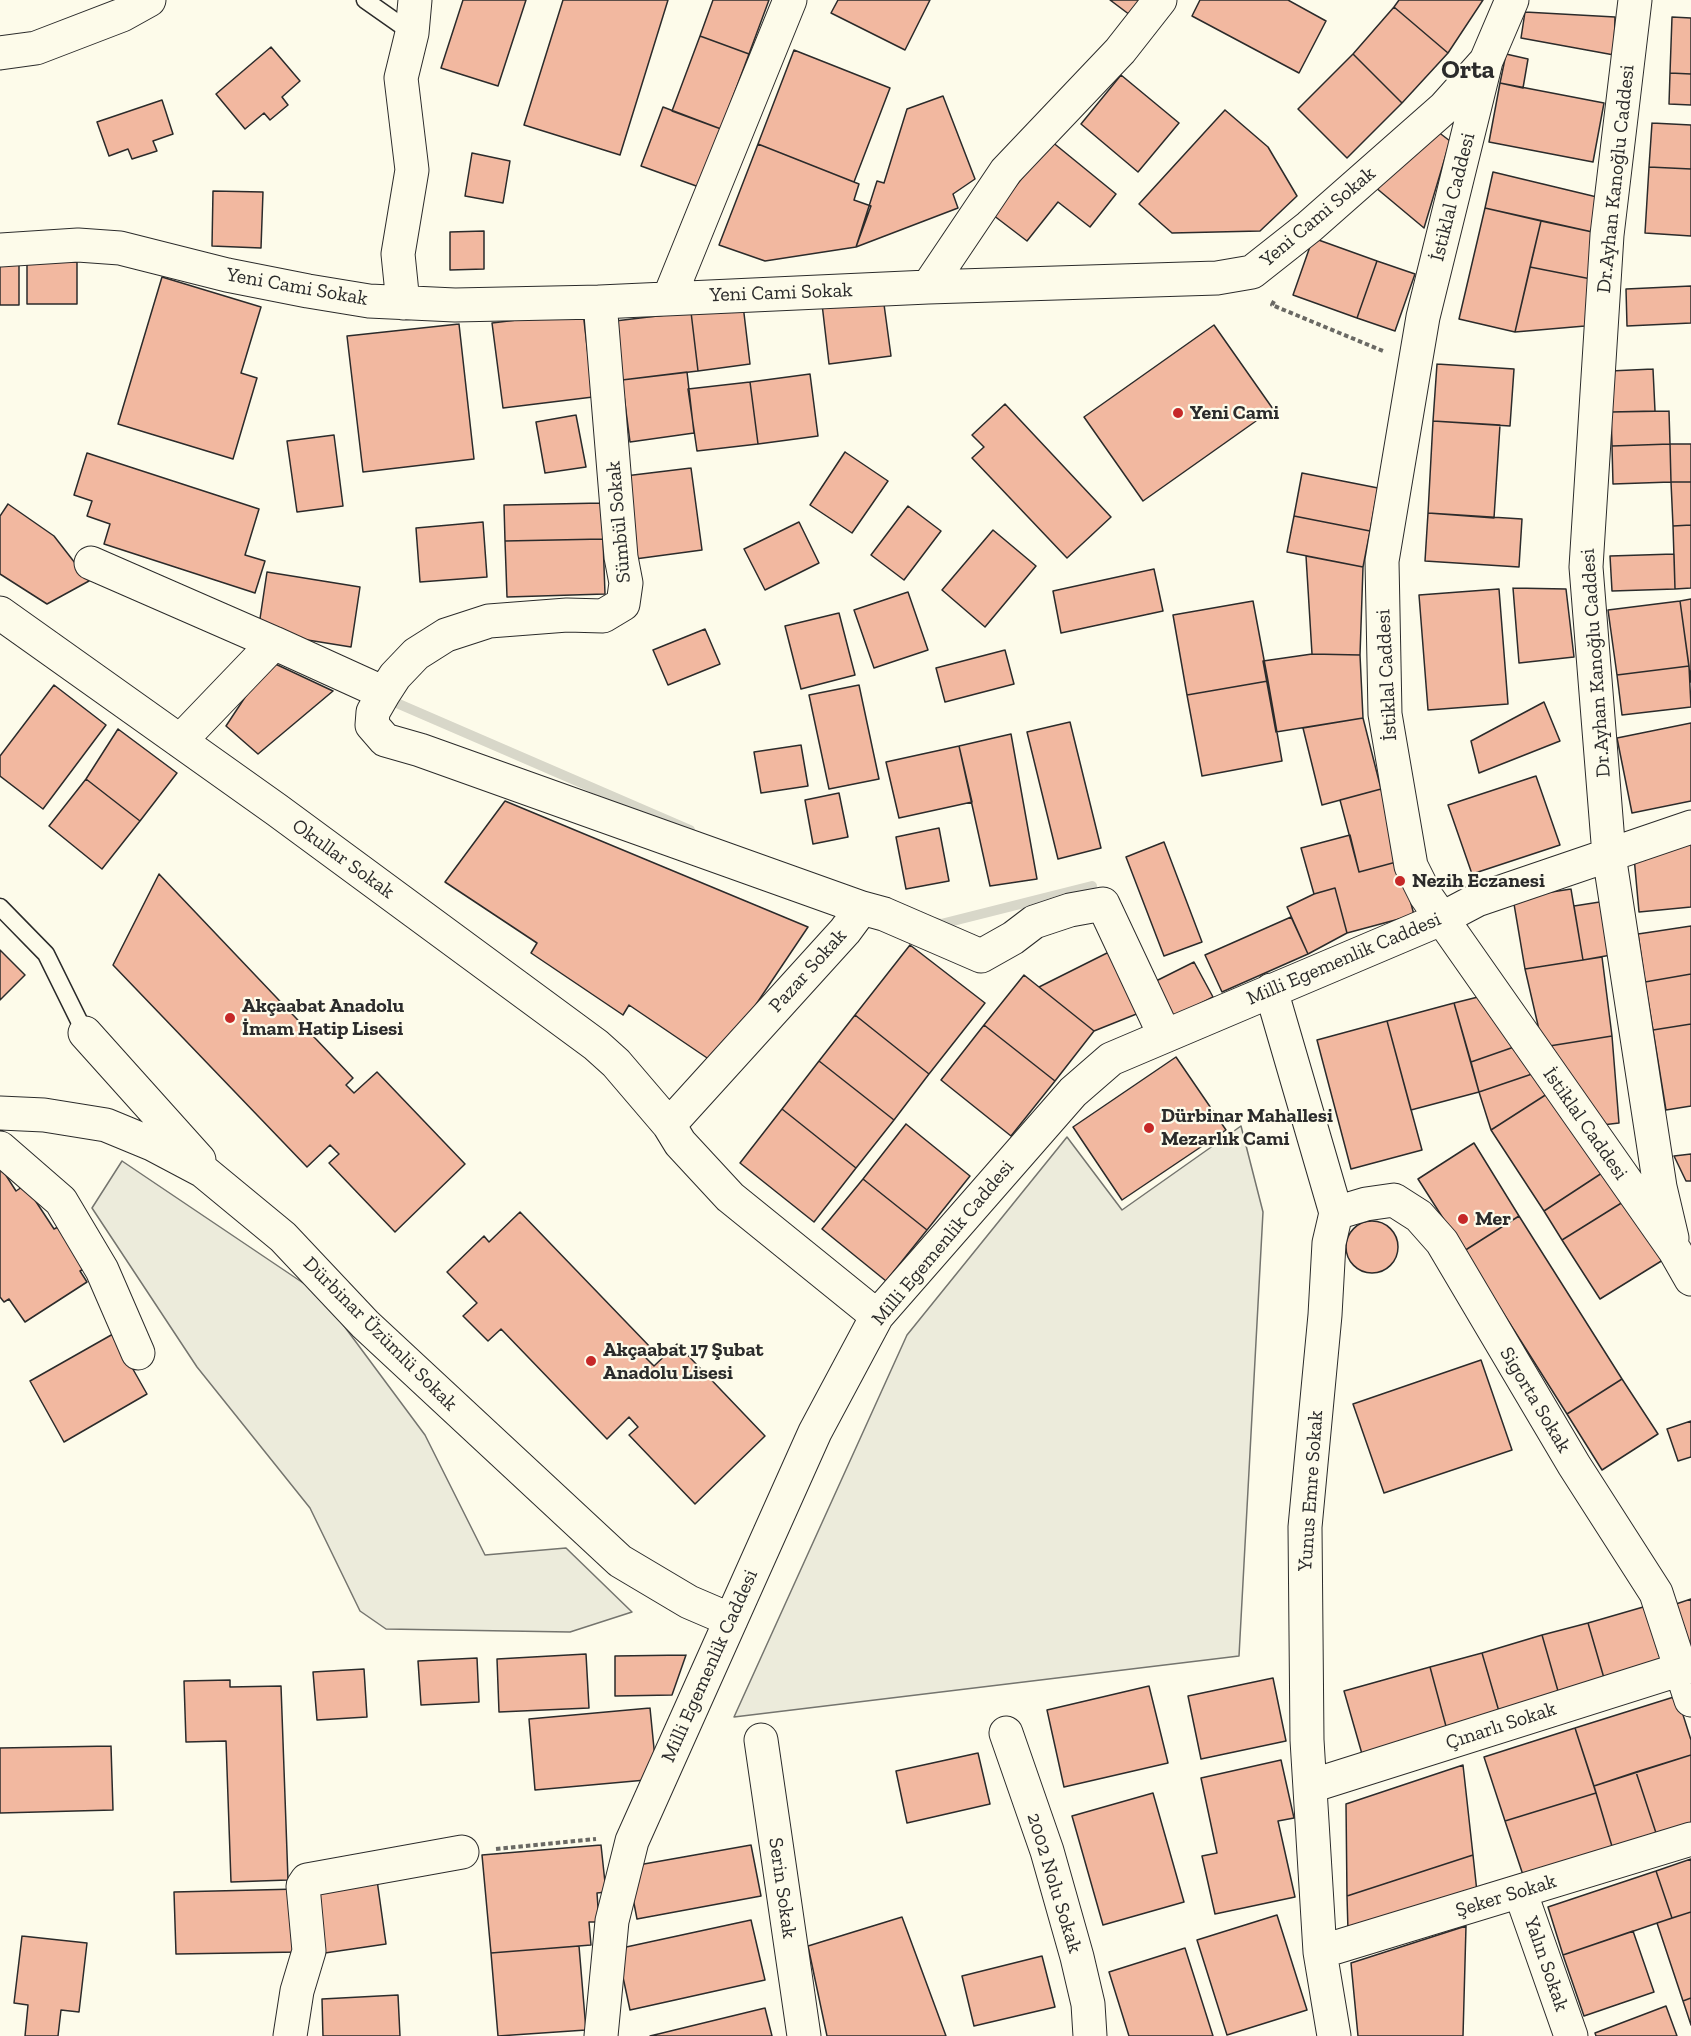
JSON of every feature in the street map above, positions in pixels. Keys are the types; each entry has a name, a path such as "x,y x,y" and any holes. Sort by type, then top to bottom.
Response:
{"street":[{"path":"0,53 36,48 122,15 149,0"},
{"path":"403,303 398,254 412,170 401,78 412,33 415,0"},
{"path":"669,298 790,0"},
{"path":"928,287 1006,171 1120,51 1160,0"},
{"name":"İstiklal Caddesi","path":"1512,0 1486,61 1423,317 1382,561 1385,714 1411,866 1441,919 1675,1251 1691,1279"},
{"name":"Dr.Ayhan Kanoğlu Caddesi","path":"1635,0 1607,235 1586,567 1609,855 1660,1187 1675,1251"},
{"name":"Yeni Cami Sokak","path":"0,250 78,245 120,248 227,275 308,291 369,301 455,305 600,302 928,287 1217,278 1252,272 1317,220 1444,108 1486,61"},
{"name":"Sümbül Sokak","path":"379,703 394,676 416,654 446,635 489,621 567,615 603,616 623,604 626,583 621,557 600,302"},
{"path":"91,563 274,643 379,703 372,725 385,740 420,750 884,914 981,956 1013,938 1034,922 1070,910 1103,904 1165,1036"},
{"name":"Okullar Sokak","path":"0,612 596,1045 616,1063 669,1125"},
{"path":"180,741 274,643"},
{"name":"Milli Egemenlik Caddesi","path":"601,2036 612,1922 635,1835 815,1432 877,1316 1073,1092 1111,1059 1441,919 1477,900 1691,827"},
{"name":"Pazar Sokak","path":"669,1125 845,931 862,908"},
{"name":"Yunus Emre Sokak","path":"1270,990 1336,1213 1329,1243 1325,1315 1305,1527 1307,1740 1320,1952 1334,2036"},
{"path":"85,1033 226,1190"},
{"name":"Dürbinar Üzümlü Sokak","path":"0,1113 44,1115 106,1125 152,1144 203,1171 283,1237 365,1324 620,1561 689,1602 731,1620"},
{"path":"669,1125 680,1143 730,1197 877,1316"},
{"path":"0,1148 61,1201 102,1270 138,1353"},
{"name":"Sigorta Sokak","path":"1336,1213 1366,1204 1394,1200 1419,1216 1442,1242 1568,1456 1656,1593 1686,1668"},
{"path":"1686,1668 1691,1700"},
{"name":"Çınarlı Sokak","path":"1311,1786 1686,1668"},
{"name":"2002 Nolu Sokak","path":"1006,1733 1047,1851 1077,1957 1088,2004 1090,2036"},
{"name":"Serin Sokak","path":"761,1740 804,2036"},
{"name":"Şeker Sokak","path":"1320,1952 1691,1839"},
{"path":"290,2036 297,1991 309,1951 303,1886 308,1880 462,1852"},
{"name":"Yalın Sokak","path":"1520,1892 1571,2036"}],"lane":[{"path":"365,0 412,33"},
{"path":"0,907 46,954 85,1033"}],"path":[{"path":"1276,295 1272,305 1415,364"},
{"path":"462,1852 635,1835"}],"shaded area":[{"path":"1241,1126 1263,1212 1239,1656 734,1717 907,1335 1067,1137 1122,1210"},
{"path":"122,1161 321,1295 425,1435 485,1555 566,1548 632,1612 570,1632 386,1629 360,1611 310,1508 197,1367 92,1208"}],"building":[{"path":"463,0 526,0 498,86 441,68"},
{"path":"563,0 668,0 620,155 524,125"},
{"path":"713,0 769,0 749,54 700,36"},
{"path":"838,0 930,0 905,50 831,13"},
{"path":"1110,0 1148,0 1134,18"},
{"path":"1200,0 1288,0 1326,21 1299,73 1192,16"},
{"path":"1399,0 1483,0 1448,53 1394,7"},
{"path":"1394,7 1448,53 1402,103 1353,54"},
{"path":"1525,12 1615,17 1614,55 1521,38"},
{"path":"1672,17 1691,18 1691,74 1670,73"},
{"path":"700,36 749,54 721,129 672,111"},
{"path":"271,47 300,81 282,97 288,105 270,120 264,113 245,129 216,94"},
{"path":"794,50 890,88 854,182 758,144"},
{"path":"1353,54 1402,103 1347,158 1298,109"},
{"path":"1506,54 1528,59 1523,88 1500,83"},
{"path":"1670,73 1691,74 1691,105 1669,104"},
{"path":"1121,75 1179,123 1138,172 1081,124"},
{"path":"1500,83 1604,103 1593,162 1489,142"},
{"path":"943,96 975,179 953,194 958,208 856,247 877,181 884,183 907,109"},
{"path":"162,100 173,134 153,141 157,151 132,159 128,149 109,156 97,122"},
{"path":"663,107 721,129 699,187 641,166"},
{"path":"1225,110 1268,147 1297,196 1260,231 1172,233 1139,204"},
{"path":"1652,123 1691,125 1691,169 1649,167"},
{"path":"1433,128 1450,141 1424,228 1369,182"},
{"path":"1051,141 1116,194 1090,227 1058,202 1027,241 993,215"},
{"path":"758,144 859,184 854,200 871,206 856,247 765,261 719,245"},
{"path":"472,153 510,161 503,203 465,196"},
{"path":"1649,167 1691,169 1691,236 1645,233"},
{"path":"1493,172 1601,198 1597,233 1485,208"},
{"path":"213,191 263,192 261,248 212,246"},
{"path":"1485,208 1541,221 1515,332 1459,319"},
{"path":"1541,221 1597,233 1591,279 1530,267"},
{"path":"484,231 484,269 450,270 450,232"},
{"path":"1313,238 1377,261 1357,318 1293,295"},
{"path":"1377,261 1415,274 1395,331 1357,318"},
{"path":"27,262 77,262 77,304 27,304"},
{"path":"0,263 19,263 19,305 0,305"},
{"path":"1530,267 1591,279 1585,326 1515,332"},
{"path":"162,277 261,307 241,373 257,378 233,459 118,424"},
{"path":"1691,286 1691,323 1627,326 1626,289"},
{"path":"883,297 891,356 829,364 822,304"},
{"path":"743,305 750,364 698,371 691,312"},
{"path":"583,312 593,397 503,408 492,323"},
{"path":"691,312 698,371 622,380 615,321"},
{"path":"459,324 474,459 363,472 347,336"},
{"name":"Yeni Cami","path":"1214,325 1273,409 1143,501 1084,417"},
{"path":"1437,364 1514,369 1510,426 1433,421"},
{"path":"1653,369 1655,411 1611,412 1610,371"},
{"path":"687,372 694,433 630,442 622,380"},
{"path":"810,374 818,436 758,444 750,382"},
{"path":"750,382 758,444 697,451 688,389"},
{"path":"1005,404 1111,517 1067,558 972,458 984,447 972,435"},
{"path":"1669,411 1670,444 1612,446 1611,412"},
{"path":"576,415 586,467 545,473 536,422"},
{"path":"1433,421 1500,425 1494,518 1428,513"},
{"path":"334,435 343,506 297,512 287,441"},
{"path":"1670,444 1691,444 1691,482 1671,482"},
{"path":"1670,444 1671,482 1613,484 1612,446"},
{"path":"845,452 888,481 852,533 810,505"},
{"path":"87,453 259,509 245,555 265,561 255,593 104,544 110,524 87,516 92,501 74,495"},
{"path":"691,468 702,550 635,559 625,476"},
{"path":"1302,473 1378,488 1370,531 1294,516"},
{"path":"1671,482 1691,482 1691,525 1673,526"},
{"path":"602,503 603,539 505,541 504,505"},
{"path":"8,504 54,536 89,581 47,604 0,574 0,516"},
{"path":"908,506 941,531 904,580 871,555"},
{"path":"1428,513 1522,519 1519,567 1425,561"},
{"path":"1294,516 1370,531 1363,567 1287,552"},
{"path":"483,522 487,577 420,582 416,528"},
{"path":"799,522 819,563 765,590 744,549"},
{"path":"1691,525 1691,588 1675,589 1673,526"},
{"path":"993,530 1036,566 985,627 942,590"},
{"path":"603,539 605,594 507,597 505,541"},
{"path":"1674,554 1675,589 1612,591 1610,556"},
{"path":"1306,556 1363,567 1360,655 1312,654"},
{"path":"1154,569 1163,611 1061,633 1053,591"},
{"path":"267,572 360,587 351,647 258,632"},
{"path":"1513,588 1566,589 1574,657 1519,663"},
{"path":"1499,589 1508,704 1428,710 1419,595"},
{"path":"908,592 928,650 874,668 854,610"},
{"path":"1691,599 1691,682 1680,601"},
{"path":"1253,601 1268,681 1187,695 1173,615"},
{"path":"1680,601 1689,666 1617,675 1608,610"},
{"path":"839,613 855,675 801,689 785,626"},
{"path":"705,629 720,664 668,685 653,650"},
{"path":"1005,650 1014,684 945,702 936,668"},
{"path":"1312,654 1360,655 1363,718 1276,732 1263,661"},
{"path":"269,661 333,691 258,754 226,726"},
{"path":"1689,666 1691,707 1622,715 1617,675"},
{"path":"1268,681 1282,761 1202,776 1187,695"},
{"path":"54,685 106,725 43,809 0,776 0,756"},
{"path":"859,685 879,779 829,789 809,695"},
{"path":"1544,702 1560,741 1479,773 1471,741"},
{"path":"1363,718 1381,789 1322,805 1303,728"},
{"path":"1070,722 1101,848 1058,859 1027,732"},
{"path":"1691,723 1691,801 1632,813 1617,738"},
{"path":"118,729 177,773 140,821 86,779"},
{"path":"1011,734 1037,879 990,886 959,746"},
{"path":"801,745 808,786 761,793 754,752"},
{"path":"959,746 972,802 899,818 886,762"},
{"path":"1536,776 1560,845 1472,874 1448,805"},
{"path":"86,779 140,821 102,869 49,826"},
{"path":"1381,789 1400,861 1359,872 1340,800"},
{"path":"839,793 848,837 813,844 805,800"},
{"path":"505,801 808,927 716,1064 629,1005 623,1015 531,953 537,943 445,882"},
{"path":"939,828 949,881 906,889 896,837"},
{"path":"1350,835 1359,872 1400,861 1414,915 1347,933 1335,888 1314,894 1301,848"},
{"path":"1691,837 1691,907 1639,912 1634,857"},
{"path":"1164,842 1202,942 1164,956 1126,857"},
{"name":"Akçaabat Anadolu İmam Hatip Lisesi","path":"159,874 353,1078 346,1085 354,1093 377,1072 465,1164 395,1232 329,1163 339,1154 330,1145 307,1167 113,965"},
{"path":"1335,888 1347,933 1308,954 1287,907 1314,894"},
{"path":"1571,889 1583,960 1525,969 1513,898"},
{"path":"1606,901 1611,955 1583,960 1574,906"},
{"path":"1291,917 1308,954 1222,992 1205,955"},
{"path":"1691,926 1691,974 1645,982 1638,934"},
{"path":"910,945 985,1003 929,1074 855,1015"},
{"path":"1117,948 1144,1011 1094,1031 1039,987"},
{"path":"0,950 25,975 0,1000"},
{"path":"1602,957 1612,1036 1543,1047 1525,969"},
{"path":"1194,962 1213,997 1172,1018 1154,982"},
{"path":"1691,974 1691,1024 1653,1030 1645,982"},
{"path":"1024,975 1094,1031 1055,1081 984,1025"},
{"path":"1478,997 1514,1047 1471,1062 1454,1003"},
{"path":"1454,1003 1479,1092 1411,1110 1387,1021"},
{"path":"855,1015 929,1074 894,1120 819,1061"},
{"path":"1387,1021 1422,1150 1351,1169 1317,1040"},
{"path":"1691,1024 1691,1106 1666,1110 1653,1030"},
{"path":"984,1025 1055,1081 1011,1136 941,1080"},
{"path":"1612,1036 1619,1123 1594,1126 1543,1047"},
{"path":"1514,1047 1532,1074 1479,1092 1471,1062"},
{"name":"Dürbinar Mahallesi Mezarlık Cami","path":"1176,1057 1226,1130 1122,1200 1073,1127"},
{"path":"819,1061 894,1120 856,1168 782,1109"},
{"path":"1532,1074 1547,1094 1491,1130 1479,1092"},
{"path":"1547,1094 1602,1173 1544,1211 1491,1130"},
{"path":"782,1109 856,1168 814,1222 740,1163"},
{"path":"906,1124 970,1176 927,1230 863,1179"},
{"path":"1474,1143 1519,1216 1464,1251 1418,1179"},
{"path":"1691,1154 1691,1181 1686,1181 1674,1156"},
{"path":"0,1166 16,1191 25,1185 54,1229 62,1225 89,1266 80,1271 87,1282 25,1322 9,1299 4,1302 0,1297"},
{"path":"1602,1173 1623,1202 1562,1240 1544,1211"},
{"path":"863,1179 927,1230 886,1281 822,1229"},
{"path":"1623,1202 1663,1260 1600,1299 1562,1240"},
{"name":"Akçaabat 17 Şubat Anadolu Lisesi","path":"520,1212 653,1350 645,1357 654,1366 677,1344 765,1436 695,1504 629,1435 638,1427 629,1417 607,1439 501,1329 488,1341 463,1316 477,1303 447,1272 484,1236 489,1242"},
{"path":"1519,1216 1622,1379 1567,1414 1464,1251"},
{"path":"1367,1221 1377,1221 1386,1225 1394,1233 1398,1247 1394,1261 1386,1269 1377,1273 1367,1273 1358,1269 1350,1261 1346,1252 1346,1242 1350,1233 1358,1225"},
{"path":"113,1334 147,1394 64,1442 30,1381"},
{"path":"1481,1360 1512,1450 1384,1493 1353,1404"},
{"path":"1622,1379 1658,1434 1602,1470 1567,1414"},
{"path":"1691,1421 1691,1457 1678,1461 1667,1429"},
{"path":"1691,1599 1691,1656 1673,1605"},
{"path":"1657,1603 1674,1666 1606,1685 1588,1623"},
{"path":"1588,1623 1606,1685 1560,1698 1542,1635"},
{"path":"1542,1635 1560,1698 1500,1715 1482,1653"},
{"path":"1482,1653 1500,1715 1447,1730 1430,1667"},
{"path":"586,1654 589,1708 499,1712 497,1659"},
{"path":"686,1655 672,1695 615,1696 615,1656"},
{"path":"477,1658 479,1702 421,1705 418,1661"},
{"path":"1430,1667 1447,1730 1362,1754 1344,1691"},
{"path":"364,1669 367,1717 317,1720 313,1672"},
{"path":"1273,1678 1286,1741 1201,1759 1188,1696"},
{"path":"230,1680 230,1687 281,1686 288,1880 231,1882 226,1741 186,1742 184,1681"},
{"path":"1149,1686 1168,1763 1064,1787 1047,1710"},
{"path":"1677,1696 1691,1740 1691,1755 1594,1786 1575,1728"},
{"path":"650,1708 657,1779 535,1790 529,1719"},
{"path":"1575,1728 1596,1793 1505,1821 1484,1757"},
{"path":"111,1746 113,1810 0,1813 0,1748"},
{"path":"978,1753 990,1804 907,1823 896,1771"},
{"path":"1691,1755 1691,1828 1658,1839 1636,1772"},
{"path":"1281,1760 1294,1818 1278,1821 1295,1897 1215,1914 1202,1856 1217,1853 1201,1778"},
{"path":"1463,1765 1473,1855 1347,1896 1346,1804"},
{"path":"1636,1772 1658,1839 1614,1853 1594,1786"},
{"path":"1153,1793 1184,1902 1103,1925 1072,1816"},
{"path":"1596,1793 1614,1853 1525,1881 1505,1821"},
{"path":"601,1845 606,1892 597,1893 599,1922 589,1922 591,1945 491,1953 482,1855"},
{"path":"751,1845 761,1896 637,1919 627,1867"},
{"path":"1473,1855 1477,1892 1348,1931 1347,1896"},
{"path":"1691,1859 1691,1912 1672,1918 1656,1871"},
{"path":"1656,1871 1672,1918 1563,1955 1548,1907"},
{"path":"377,1880 386,1944 318,1954 309,1890"},
{"path":"298,1889 299,1952 176,1954 174,1892"},
{"path":"1691,1912 1691,1998 1683,2001 1657,1923"},
{"path":"1277,1915 1307,2010 1227,2035 1197,1940"},
{"path":"902,1917 946,2036 827,2036 808,1946"},
{"path":"751,1920 765,1980 630,2010 617,1949"},
{"path":"1466,1926 1463,2036 1358,2036 1351,1963"},
{"path":"1633,1931 1654,1992 1584,2016 1563,1955"},
{"path":"22,1936 87,1943 79,2012 61,2010 58,2036 25,2036 28,2005 14,2003"},
{"path":"579,1946 586,2030 498,2036 491,1953"},
{"path":"1185,1948 1213,2036 1129,2036 1109,1972"},
{"path":"1042,1956 1055,2007 974,2026 962,1976"},
{"path":"398,1995 400,2036 323,2036 322,1999"},
{"path":"1691,1998 1691,2025 1683,2001"},
{"path":"1666,2006 1677,2036 1596,2036 1595,2033"},
{"path":"765,2008 772,2036 650,2036"}],"waterway":[{"path":"385,698 690,830"},
{"path":"934,922 941,924 1092,886"}],"place":[{"name":"Yeni Cami","path":"1178,413"},
{"name":"Nezih Eczanesi","path":"1400,881"},
{"name":"Akçaabat Anadolu İmam Hatip Lisesi","path":"230,1018"},
{"name":"Dürbinar Mahallesi Mezarlık Cami","path":"1149,1128"},
{"name":"Mer","path":"1463,1219"},
{"name":"Akçaabat 17 Şubat Anadolu Lisesi","path":"591,1361"}],"district":[{"name":"Orta","path":"1468,71"}]}
